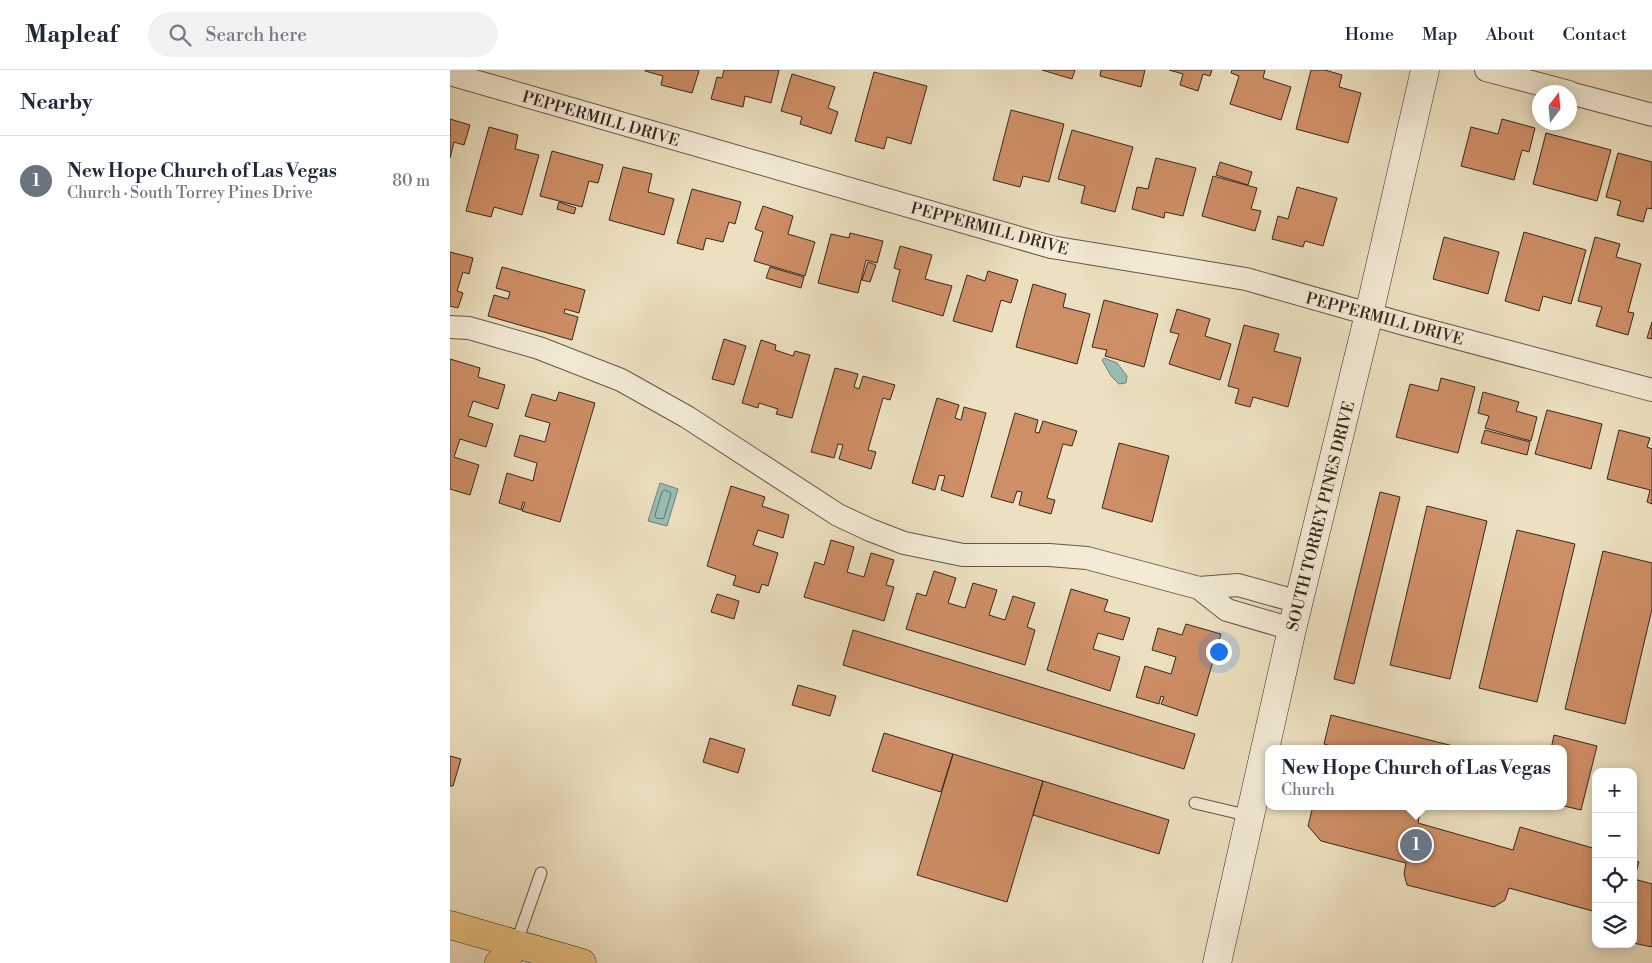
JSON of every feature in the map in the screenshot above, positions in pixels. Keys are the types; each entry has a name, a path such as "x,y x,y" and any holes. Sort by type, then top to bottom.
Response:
{"main road":[{"name":"SOUTH TORREY PINES DRIVE","path":"1266,745 1298,602 1369,314 1425,70"},
{"name":"SOUTH TORREY PINES DRIVE","path":"1217,963 1265,749"},
{"path":"450,925 508,954 582,963"}],"street":[{"path":"1486,70 1540,85"},
{"name":"PEPPERMILL DRIVE","path":"450,74 1051,247 1246,279 1652,390"},
{"path":"1577,95 1652,115"},
{"path":"450,327 469,328 539,348 621,380 687,417 838,515 904,543 964,555 1049,555 1087,558 1199,588 1238,585 1298,602"},
{"path":"1199,588 1228,610 1292,628"}],"lane":[{"path":"1195,804 1250,816"},
{"path":"508,954 541,873"}],"water":[{"path":"1104,358 1117,363 1127,376 1126,383 1119,384 1111,376 1102,360"},
{"path":"660,483 678,489 667,526 648,521"}],"building":[{"path":"645,70 699,71 692,93 661,85 663,76"},
{"path":"724,70 779,70 771,103 745,96 743,107 711,99 717,77 722,78"},
{"path":"1042,70 1075,70 1072,79"},
{"path":"1101,70 1145,70 1141,87 1100,76"},
{"path":"1169,70 1212,70 1210,76 1203,74 1198,91 1180,85 1183,74"},
{"path":"1232,70 1265,70 1263,78 1291,87 1281,120 1230,104 1239,76 1231,73"},
{"path":"1311,70 1325,70 1342,75 1339,87 1361,93 1348,143 1296,129"},
{"path":"874,72 927,86 911,144 887,137 884,149 855,141"},
{"path":"792,74 835,87 828,108 838,112 831,134 800,124 802,117 781,111"},
{"path":"1011,110 1064,124 1049,182 1023,176 1020,187 993,180"},
{"path":"450,119 470,125 464,145 454,142 450,158"},
{"path":"1502,119 1532,127 1532,130 1534,130 1529,152 1522,150 1514,180 1461,166 1471,127 1498,134"},
{"path":"489,127 518,135 515,149 539,155 522,215 494,207 491,217 466,211"},
{"path":"1072,130 1133,147 1115,212 1081,203 1085,186 1058,179"},
{"path":"1546,133 1611,150 1597,201 1533,184"},
{"path":"552,151 603,165 598,183 589,181 582,207 540,196"},
{"path":"1618,153 1652,162 1652,209 1647,208 1643,222 1617,215 1621,201 1606,197"},
{"path":"1156,158 1196,168 1183,216 1165,212 1164,218 1132,209 1137,187 1148,189"},
{"path":"1220,162 1252,172 1248,185 1216,175"},
{"path":"623,167 652,174 648,192 674,199 664,235 609,220"},
{"path":"1213,176 1257,188 1251,209 1261,211 1255,231 1202,216"},
{"path":"1297,187 1337,198 1323,246 1305,241 1303,247 1272,239 1278,216 1288,219"},
{"path":"692,189 741,202 735,224 729,222 723,242 706,238 703,250 677,243"},
{"path":"559,202 576,208 574,214 557,209"},
{"path":"763,206 793,216 788,234 815,242 805,276 754,261 763,232 755,229"},
{"path":"1524,232 1586,250 1571,304 1543,296 1539,311 1505,301"},
{"path":"850,233 883,241 877,263 866,260 858,293 818,283 831,234 849,238"},
{"path":"1444,237 1499,252 1488,294 1433,279"},
{"path":"1595,237 1620,244 1616,257 1641,264 1628,312 1634,313 1628,335 1596,326 1602,307 1578,301"},
{"path":"900,246 932,255 925,279 952,286 943,316 892,301 900,270 894,268"},
{"path":"450,252 473,258 469,274 463,272 457,291 463,293 458,308 450,306"},
{"path":"868,262 876,265 870,282 862,280"},
{"path":"502,267 585,290 579,313 565,309 564,313 578,317 572,340 488,316 494,295 508,299 510,292 496,288"},
{"path":"770,267 804,277 801,288 766,278"},
{"path":"988,271 1018,280 1011,303 1001,300 992,332 953,321 967,275 985,281"},
{"path":"1033,284 1066,294 1063,307 1090,314 1077,364 1016,347"},
{"path":"1104,300 1158,314 1144,367 1105,356 1107,350 1092,347"},
{"path":"1177,309 1210,319 1205,336 1231,344 1220,380 1169,364 1179,334 1170,332"},
{"path":"1652,322 1652,339 1647,338"},
{"path":"1244,325 1279,334 1274,351 1301,358 1288,407 1253,397 1250,407 1235,403 1239,389 1228,386"},
{"path":"724,339 746,346 734,385 712,379"},
{"path":"761,340 776,345 775,350 793,356 795,351 810,355 792,418 776,414 778,409 759,403 758,408 742,403"},
{"path":"450,359 480,368 478,377 505,385 498,409 473,401 468,416 493,424 486,447 460,439 454,457 479,465 470,495 450,489"},
{"path":"835,368 858,374 854,387 859,389 863,376 895,385 890,400 883,398 868,450 876,452 871,469 839,459 843,445 838,444 834,458 811,452"},
{"path":"1441,378 1475,387 1458,453 1396,437 1410,384 1438,391"},
{"path":"559,392 595,403 560,522 522,511 525,503 523,502 521,510 499,503 507,473 533,481 537,463 514,456 520,435 545,442 550,423 525,416 532,394 556,401"},
{"path":"1483,392 1519,402 1516,411 1537,417 1531,441 1485,428 1489,416 1478,413"},
{"path":"937,398 959,405 955,418 961,420 964,407 986,413 963,497 941,490 945,476 939,475 935,490 912,483"},
{"path":"1547,410 1602,424 1591,469 1535,454"},
{"path":"1015,413 1038,420 1035,432 1039,433 1043,421 1077,431 1072,446 1063,444 1047,498 1055,500 1051,514 1019,505 1022,492 1017,491 1013,503 991,497"},
{"path":"1485,430 1530,442 1527,455 1481,443"},
{"path":"1619,430 1650,438 1647,447 1652,449 1652,504 1647,502 1650,490 1607,479"},
{"path":"1119,443 1169,456 1152,522 1102,508"},
{"path":"731,486 765,497 762,506 789,515 783,538 758,530 753,545 778,553 768,586 762,584 759,593 733,585 736,576 707,566"},
{"path":"1380,492 1400,497 1354,684 1334,679"},
{"path":"1427,506 1487,521 1450,679 1390,665"},
{"path":"1517,530 1575,544 1537,702 1479,688"},
{"path":"831,540 854,547 847,572 864,577 871,553 894,560 886,585 894,587 884,621 804,597 815,562 824,565"},
{"path":"1603,551 1652,563 1652,609 1625,724 1565,709"},
{"path":"934,571 956,578 948,603 965,608 973,583 997,590 989,615 1005,620 1013,596 1035,603 1027,627 1035,630 1025,665 906,629 917,593 926,596"},
{"path":"1071,589 1108,600 1104,611 1130,618 1123,640 1098,633 1093,649 1120,657 1110,691 1047,670"},
{"path":"717,594 739,601 734,619 711,612"},
{"path":"1186,624 1221,634 1197,716 1161,704 1164,697 1161,696 1159,704 1136,697 1145,666 1171,674 1176,657 1152,650 1158,628 1182,635"},
{"path":"853,630 1195,734 1184,769 843,665"},
{"path":"798,685 836,696 830,716 792,705"},
{"path":"1331,715 1449,745 1327,745 1324,744"},
{"path":"884,733 953,754 941,792 872,771"},
{"path":"1554,735 1597,746 1581,810 1567,807 1567,745 1552,745"},
{"path":"710,738 745,749 738,773 703,762"},
{"path":"953,754 1043,781 1007,902 917,875"},
{"path":"450,756 461,759 453,786 450,786"},
{"path":"1043,781 1169,820 1159,854 1033,815"},
{"path":"1312,810 1420,810 1418,823 1513,850 1520,827 1592,848 1592,911 1509,888 1505,900 1494,907 1407,885 1404,874 1406,863 1321,841 1308,826"},
{"path":"1637,880 1652,884 1652,947 1637,944"}],"place":[{"name":"New Hope Church of Las Vegas","path":"1416,845"}]}
